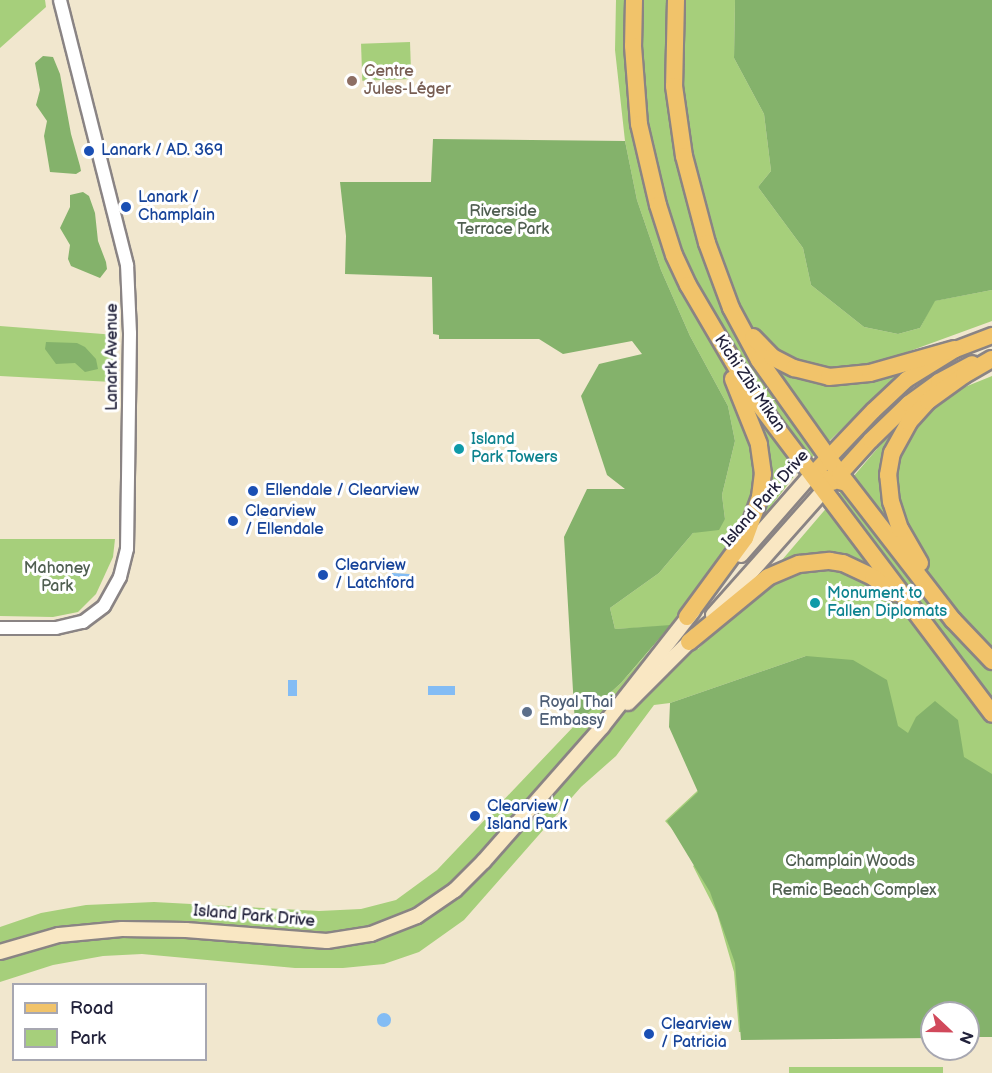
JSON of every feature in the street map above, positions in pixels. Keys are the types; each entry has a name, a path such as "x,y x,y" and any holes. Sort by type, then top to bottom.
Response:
{"highway":[{"name":"Kichi Zībī Mīkan","path":"634,0 635,85 652,184 674,255 711,328 755,399 992,714"},
{"name":"Kichi Zībī Mīkan","path":"676,0 674,86 684,156 707,243 731,308 759,360 843,478 953,621 988,656"},
{"path":"731,308 756,341 772,357 815,375 840,377 870,373 955,349"},
{"path":"687,617 745,538 757,509 762,484 761,453 757,434 711,328"},
{"path":"988,656 907,543 891,502 888,475 896,443 918,412 964,375 992,358"},
{"path":"689,642 768,577 799,564 830,561 853,566 882,584 945,651"}],"main road":[{"name":"Island Park Drive","path":"0,952 59,935 122,928 186,930 311,941 356,938 387,929 433,907 463,883 602,727 687,617 808,470 828,456 906,379 955,349 992,335"},
{"name":"Island Park Drive","path":"602,727 651,683 824,490 843,478 885,423 925,390 954,372 992,358"},
{"path":"808,470 843,478"}],"street":[{"name":"Lanark Avenue","path":"0,628 66,628 88,620 104,606 115,587 127,549 130,333 127,265 60,0"}],"green space":[{"path":"0,0 45,0 46,7 0,48"},
{"name":"Remic Beach Complex","path":"616,0 735,0 734,58 764,114 771,171 758,187 803,248 811,285 864,327 898,334 920,328 934,301 992,290 992,321 877,363 901,372 798,471 763,517 744,524 716,570 671,625 698,649 747,603 785,578 781,566 782,560 900,422 920,421 955,391 992,376 992,859 970,1001 920,1001 920,1032 739,1032 734,972 717,913 693,866 700,860 665,821 710,779 806,656 670,703 654,705 616,756 581,787 464,920 419,952 384,964 343,968 295,968 142,954 103,956 53,965 0,982 0,927 41,913 86,905 154,902 319,911 361,909 396,900 437,870 575,725 621,683 671,626 615,629 610,608 659,573 693,533 725,519 722,495 735,441 728,406 690,336 661,270 637,200 625,141 615,50"},
{"path":"735,0 992,0 992,290 935,301 920,328 898,334 864,327 811,285 803,248 758,187 771,171 764,114 734,58"},
{"path":"410,42 411,79 362,81 361,44"},
{"path":"43,56 53,57 60,74 71,134 81,171 76,174 50,172 44,136 47,121 36,105 40,90 35,63"},
{"name":"Riverside Terrace Park","path":"433,139 625,141 637,200 661,270 690,336 728,406 735,441 722,495 725,519 719,530 693,533 659,573 610,608 615,629 671,625 621,683 575,725 564,537 587,489 625,489 607,475 581,396 599,364 642,354 632,341 563,354 539,339 439,339 439,335 433,334 432,277 345,274 346,236 340,182 431,182"},
{"path":"83,192 89,196 95,213 98,241 106,262 107,269 100,278 71,266 68,259 70,245 60,228 70,207 70,195"},
{"path":"0,326 116,335 115,378 112,382 0,376"},
{"path":"46,342 77,343 85,347 96,359 98,369 85,372 75,363 56,364 45,349"},
{"name":"Mahoney Park","path":"0,539 115,539 113,557 96,594 78,612 53,617 0,616"},
{"name":"Champlain Woods","path":"806,656 853,660 887,680 898,726 908,733 916,717 935,701 958,720 964,757 992,774 992,1037 980,1037 980,1001 920,1001 920,1038 741,1040 735,963 710,892 667,821 698,792 669,727 670,703"},
{"path":"789,1067 943,1067 943,1073 789,1073"}],"water":[{"path":"392,573 410,574 410,582 391,582"},
{"path":"288,680 297,680 297,696 288,696"},
{"path":"428,686 455,686 455,695 428,695"},
{"path":"384,1013 389,1015 391,1020 389,1025 384,1027 379,1025 377,1020 379,1015"}],"place":[{"name":"Centre Jules-Léger","path":"352,81"},
{"name":"Lanark / AD. 369","path":"89,151"},
{"name":"Lanark / Champlain","path":"126,207"},
{"name":"Island Park Towers","path":"459,449"},
{"name":"Ellendale / Clearview","path":"253,491"},
{"name":"Clearview / Ellendale","path":"233,521"},
{"name":"Clearview / Latchford","path":"323,575"},
{"name":"Monument to Fallen Diplomats","path":"815,603"},
{"name":"Royal Thai Embassy","path":"527,712"},
{"name":"Clearview / Island Park","path":"475,816"},
{"name":"Clearview / Patricia","path":"649,1034"}]}
